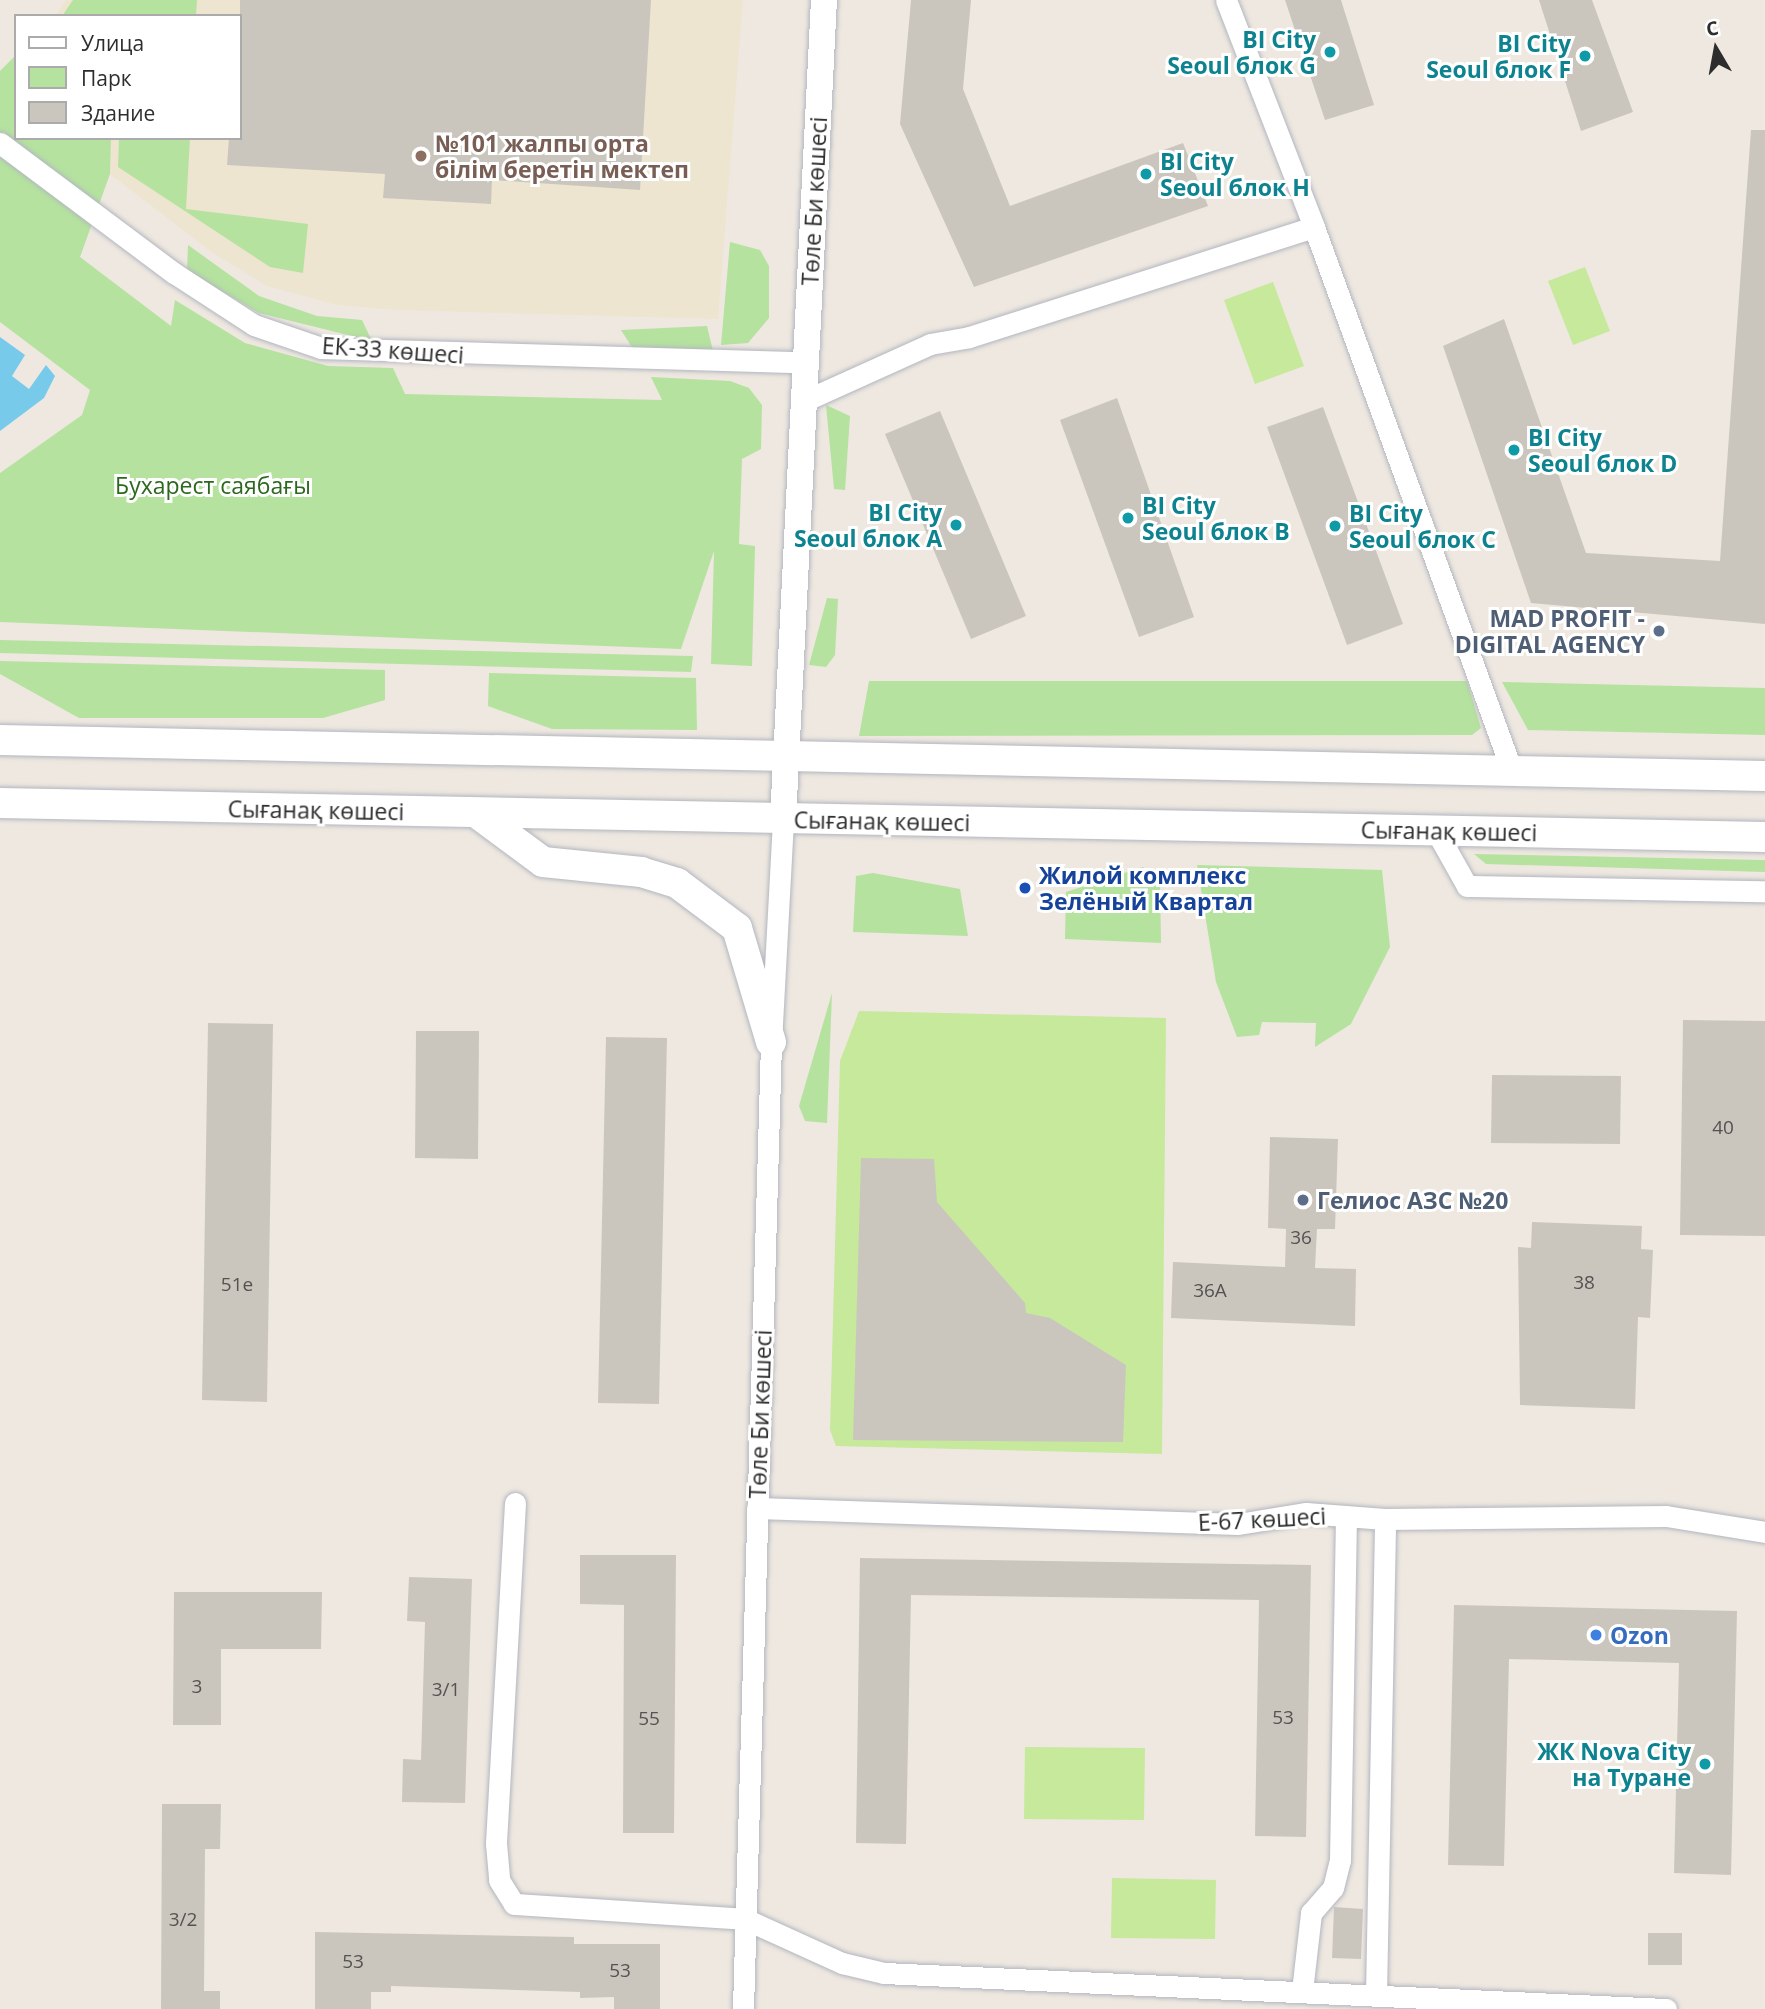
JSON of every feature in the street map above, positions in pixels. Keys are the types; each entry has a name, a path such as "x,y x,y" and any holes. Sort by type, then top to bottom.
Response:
{"main road":[{"path":"0,740 1765,776"},
{"name":"Сығанақ көшесі","path":"0,803 1765,837"},
{"path":"478,814 543,862 641,872 677,883 737,928 771,1041"}],"street":[{"name":"Төле Би көшесі","path":"786,756 824,0"},
{"path":"1226,0 1314,227 1512,771"},
{"name":"ЕК-33 көшесі","path":"0,143 174,273 254,325 321,348 806,362"},
{"path":"804,401 930,344 969,337 1314,227"},
{"path":"783,820 786,756"},
{"name":"Төле Би көшесі","path":"743,2009 771,1041 783,820"},
{"path":"1436,831 1468,886 1765,891"},
{"path":"515,1503 496,1843 504,1893 514,1903 746,1919 842,1963 884,1973 1666,2009"},
{"name":"Е-67 көшесі","path":"757,1508 1094,1522 1238,1524 1307,1513 1385,1519 1666,1516 1765,1532"},
{"path":"1302,1991 1311,1913 1333,1888 1340,1860 1346,1516"},
{"path":"1376,1995 1385,1519"}],"shaded area":[{"name":"№101 жалпы орта білім беретін мектеп","path":"66,0 743,0 718,319 395,310 337,305 267,286 214,254 110,174 111,140 242,140 242,14 56,14"}],"green space":[{"path":"73,0 197,0 196,14 63,14"},
{"name":"Бухарест саябағы","path":"14,57 14,140 111,140 110,174 80,257 171,326 175,300 245,343 328,366 393,368 405,394 662,400 651,377 730,381 749,388 762,405 761,449 742,459 739,544 755,546 752,666 711,664 714,551 681,649 0,622 0,473 82,415 90,390 0,322 0,71"},
{"path":"119,140 190,140 186,209 308,224 303,273 270,267 118,167"},
{"path":"730,242 760,250 769,266 769,318 748,343 721,345"},
{"path":"188,245 259,296 317,316 362,320 372,341 259,313 187,271"},
{"path":"1585,267 1610,331 1573,345 1548,281"},
{"path":"1273,282 1304,366 1255,384 1224,300"},
{"path":"707,326 713,351 633,349 621,330"},
{"path":"826,405 850,416 845,490 834,489"},
{"path":"827,598 838,599 835,655 826,667 809,665"},
{"path":"0,640 693,656 691,672 0,653"},
{"path":"0,661 385,670 385,700 323,718 79,718 0,674"},
{"path":"489,673 696,678 697,730 552,729 488,706"},
{"path":"869,681 1467,681 1481,728 1472,735 859,736"},
{"path":"1502,682 1765,688 1765,735 1528,730"},
{"path":"1474,854 1765,860 1765,872 1486,864"},
{"path":"1197,865 1382,870 1390,947 1351,1024 1315,1047 1316,1023 1262,1022 1259,1035 1237,1037 1216,982"},
{"path":"1143,867 1160,880 1161,943 1065,939 1066,892"},
{"path":"873,873 960,889 968,936 853,932 856,876"},
{"path":"832,993 827,1123 805,1121 799,1106"},
{"path":"859,1011 1166,1018 1162,1454 836,1446 830,1430 840,1061"},
{"path":"1025,1747 1145,1748 1144,1820 1024,1819"},
{"path":"1112,1878 1216,1880 1215,1939 1111,1938"}],"water":[{"path":"0,337 25,355 12,376 29,389 46,365 55,376 44,398 0,431"}],"building":[{"path":"240,0 651,0 640,190 492,180 491,204 383,198 385,174 227,165 229,140 242,140"},
{"name":"BI City Seoul блок H","path":"911,0 971,0 963,89 1010,206 1183,143 1208,206 974,287 900,124"},
{"name":"BI City Seoul блок G","path":"1285,0 1341,0 1374,105 1325,120"},
{"name":"BI City Seoul блок F","path":"1539,0 1592,0 1633,112 1581,131"},
{"name":"BI City Seoul блок D","path":"1751,130 1765,130 1765,624 1531,603 1443,346 1504,319 1586,553 1720,561"},
{"name":"BI City Seoul блок B","path":"1117,398 1194,617 1139,637 1060,420"},
{"name":"BI City Seoul блок C","path":"1323,407 1403,624 1347,645 1267,427"},
{"name":"BI City Seoul блок A","path":"940,411 1026,616 971,639 885,434"},
{"path":"1683,1020 1765,1021 1765,1236 1680,1235"},
{"path":"208,1023 273,1024 267,1402 202,1400"},
{"path":"416,1031 479,1031 478,1159 415,1158"},
{"path":"606,1037 667,1038 659,1404 598,1403"},
{"path":"1492,1075 1621,1076 1620,1144 1491,1143"},
{"path":"1270,1137 1338,1139 1335,1229 1317,1229 1315,1268 1356,1269 1355,1326 1171,1318 1173,1262 1285,1267 1286,1229 1268,1228"},
{"path":"861,1158 934,1159 937,1202 1025,1303 1026,1313 1050,1318 1126,1365 1123,1442 853,1440"},
{"path":"1532,1222 1642,1226 1641,1249 1653,1250 1650,1318 1638,1317 1635,1409 1520,1405 1518,1247 1531,1248"},
{"path":"580,1555 676,1555 674,1833 623,1833 624,1605 580,1604"},
{"path":"860,1558 1311,1565 1306,1837 1255,1836 1259,1600 911,1595 906,1844 856,1843"},
{"path":"409,1577 472,1579 465,1803 402,1802 403,1759 421,1760 425,1622 407,1621"},
{"path":"174,1592 322,1592 321,1649 221,1649 221,1725 173,1725"},
{"name":"ЖК Nova City на Туране","path":"1454,1605 1737,1611 1731,1875 1674,1873 1679,1663 1509,1659 1504,1866 1448,1865"},
{"path":"162,1804 221,1804 220,1849 205,1849 204,1991 220,1991 220,2009 161,2009"},
{"path":"1334,1907 1363,1909 1361,1959 1332,1958"},
{"path":"315,1932 574,1937 574,1944 660,1944 660,2009 614,2009 614,1997 580,1998 580,1992 391,1986 391,1992 371,1992 371,2009 315,2009"},
{"path":"1648,1933 1682,1933 1682,1965 1648,1965"}],"place":[{"name":"BI City Seoul блок G","path":"1330,52"},
{"name":"BI City Seoul блок F","path":"1585,56"},
{"name":"№101 жалпы орта білім беретін мектеп","path":"421,156"},
{"name":"BI City Seoul блок H","path":"1146,174"},
{"name":"BI City Seoul блок D","path":"1514,450"},
{"name":"BI City Seoul блок B","path":"1128,518"},
{"name":"BI City Seoul блок A","path":"956,525"},
{"name":"BI City Seoul блок C","path":"1335,526"},
{"name":"MAD PROFIT - DIGITAL AGENCY","path":"1659,631"},
{"name":"Жилой комплекс Зелёный Квартал","path":"1025,888"},
{"name":"Гелиос АЗС №20","path":"1303,1200"},
{"name":"Ozon","path":"1596,1635"},
{"name":"ЖК Nova City на Туране","path":"1705,1764"}]}
